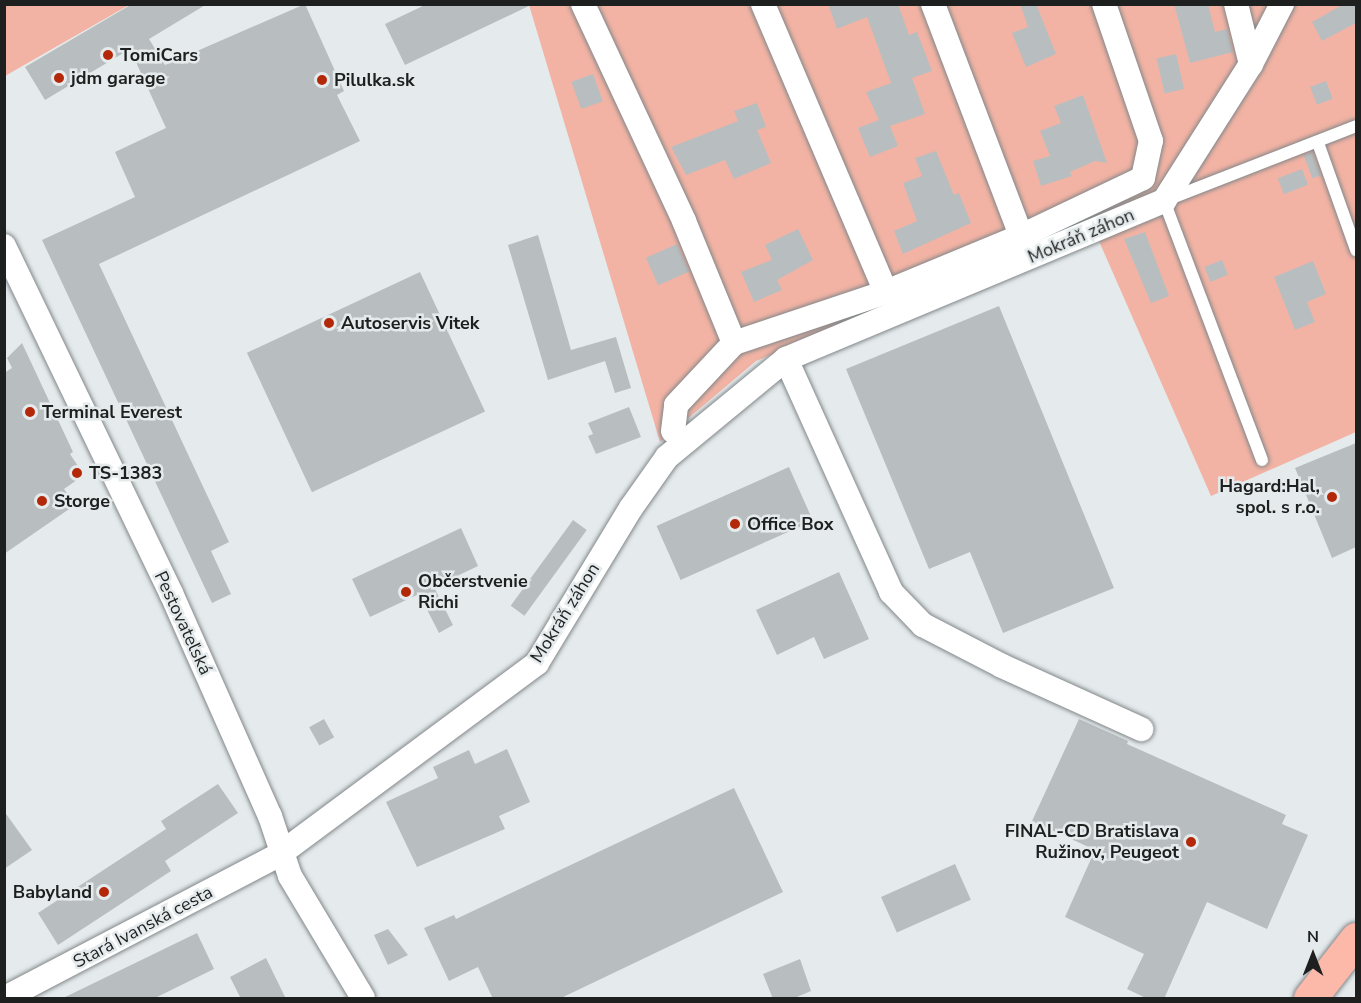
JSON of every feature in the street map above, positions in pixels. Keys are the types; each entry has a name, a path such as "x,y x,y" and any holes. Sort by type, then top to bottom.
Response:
{"highway":[{"path":"1310,999 1356,939"}],"street":[{"path":"583,4 684,221 734,343"},
{"path":"763,4 886,292"},
{"path":"933,4 1021,236"},
{"path":"673,441 676,405 734,343 886,292 1021,236 1143,178 1151,141 1104,4"},
{"path":"1236,4 1251,64"},
{"path":"1164,201 1251,64 1282,4"},
{"name":"Mokráň záhon","path":"280,854 537,663 673,441 786,359 1164,201"},
{"name":"Pestovateľská","path":"4,246 180,614 270,816 280,854 363,999"},
{"path":"786,359 891,592 922,625 1002,666 1141,729"},
{"name":"Stará Ivanská cesta","path":"5,999 280,854"}],"lane":[{"path":"1262,460 1164,201 1318,143 1356,126"},
{"path":"1318,143 1356,250"}],"shaded area":[{"path":"9,4 129,5 5,76 5,6"},
{"path":"529,5 1356,5 1356,432 1211,496 1091,223 756,361 660,442"}],"building":[{"path":"132,4 207,4 149,39 165,65 305,4 344,91 337,95 360,141 99,264 229,542 211,551 231,594 212,603 42,240 135,197 115,152 166,128 130,49 45,100 25,67"},
{"path":"427,4 533,4 405,65 385,24"},
{"path":"828,4 898,4 909,35 917,32 932,71 912,78 925,114 890,126 898,146 870,157 858,128 879,120 866,92 891,83 867,17 837,29"},
{"path":"1020,4 1036,4 1056,54 1026,67 1012,33 1028,27"},
{"path":"1174,4 1208,4 1215,32 1227,29 1233,52 1190,63"},
{"path":"1344,4 1356,4 1356,23 1322,41 1312,22"},
{"path":"1176,54 1184,89 1165,94 1157,58"},
{"path":"593,74 603,101 581,109 571,82"},
{"path":"1326,81 1333,99 1317,105 1310,87"},
{"path":"1083,95 1107,163 1095,161 1070,172 1072,176 1041,186 1033,161 1050,156 1040,131 1061,123 1054,106"},
{"path":"757,103 766,127 757,130 771,163 734,179 725,160 686,175 671,147 738,121 734,111"},
{"path":"936,151 954,195 959,193 971,223 903,254 894,231 917,221 903,183 922,176 915,158"},
{"path":"1312,152 1321,175 1313,179 1304,155"},
{"path":"1302,169 1308,185 1284,194 1278,178"},
{"path":"798,229 813,260 777,280 782,290 754,302 741,272 772,260 765,245"},
{"path":"1145,232 1169,296 1151,303 1124,239"},
{"path":"538,235 571,350 616,337 631,388 615,393 605,361 548,380 508,245"},
{"path":"677,244 689,271 658,285 646,258"},
{"path":"1222,260 1228,275 1210,282 1204,267"},
{"path":"1313,261 1326,294 1307,302 1315,322 1295,330 1274,277"},
{"path":"420,272 485,412 312,492 247,353"},
{"path":"999,306 1114,588 1003,633 970,552 929,569 846,369"},
{"name":"Terminal Everest","path":"22,343 73,452 70,454 84,475 64,489 75,505 4,554 4,373 12,368 7,358"},
{"path":"629,407 641,437 596,454 588,436 593,434 588,423"},
{"name":"Hagard:Hal, spol. s r.o.","path":"1356,443 1356,547 1332,558 1295,468"},
{"name":"Office Box","path":"789,467 813,521 681,580 657,526"},
{"path":"573,520 587,530 524,616 511,606"},
{"path":"461,528 478,566 434,587 453,625 439,633 419,594 370,617 352,579"},
{"path":"839,572 869,639 824,659 814,637 777,655 756,610"},
{"path":"324,719 334,737 319,746 309,727"},
{"name":"FINAL-CD Bratislava Ružinov, Peugeot","path":"1079,719 1128,741 1127,744 1286,815 1282,824 1308,835 1267,929 1207,902 1164,999 1148,999 1127,989 1144,954 1065,917 1095,850 1032,821"},
{"path":"507,749 530,802 499,816 505,829 417,867 386,802 438,778 433,767 469,750 475,764"},
{"name":"Babyland","path":"218,784 238,813 165,861 171,871 58,945 38,913 166,829 161,821"},
{"path":"734,788 783,892 559,999 493,999 478,967 449,981 424,928 454,915 456,919"},
{"path":"4,811 32,850 4,869"},
{"path":"955,864 971,900 897,933 881,897"},
{"path":"388,929 408,955 388,965 374,935"},
{"path":"197,933 214,969 153,999 61,999"},
{"path":"266,958 286,999 241,999 230,977"},
{"path":"800,959 811,991 792,999 773,999 763,974"}],"place":[{"name":"TomiCars","path":"108,55"},
{"name":"jdm garage","path":"59,78"},
{"name":"Pilulka.sk","path":"322,80"},
{"name":"Autoservis Vitek","path":"329,323"},
{"name":"Terminal Everest","path":"30,412"},
{"name":"TS-1383","path":"77,473"},
{"name":"Hagard:Hal, spol. s r.o.","path":"1332,497"},
{"name":"Storge","path":"42,501"},
{"name":"Office Box","path":"735,524"},
{"name":"Občerstvenie Richi","path":"406,592"},
{"name":"FINAL-CD Bratislava Ružinov, Peugeot","path":"1191,842"},
{"name":"Babyland","path":"104,892"}]}
